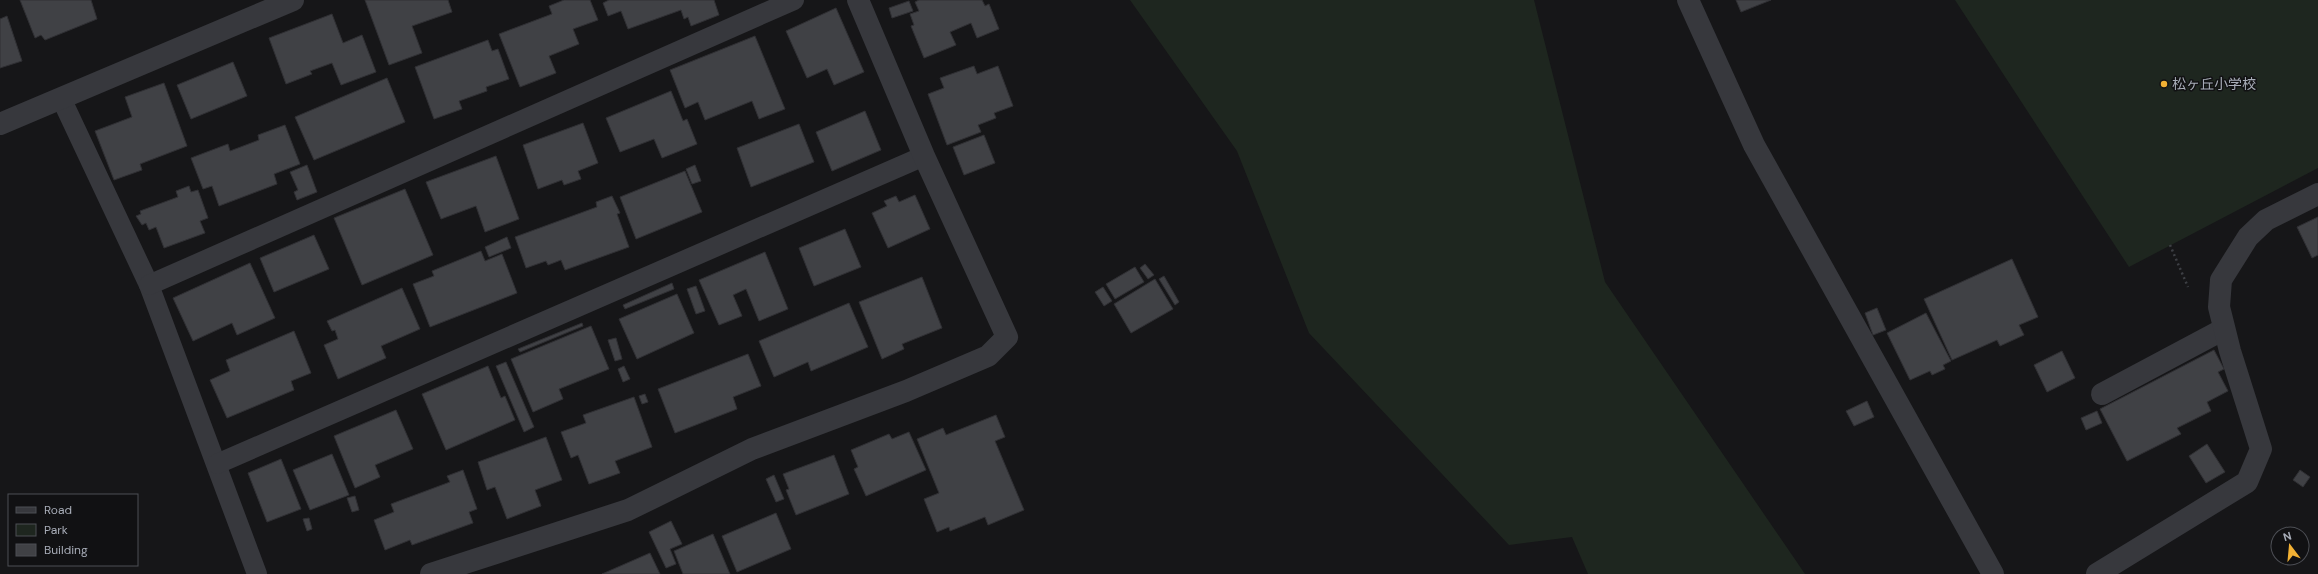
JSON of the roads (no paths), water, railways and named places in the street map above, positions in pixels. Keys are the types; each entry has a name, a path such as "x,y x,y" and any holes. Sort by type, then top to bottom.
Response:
{"street":[{"path":"0,124 293,0"},
{"path":"431,574 628,510 752,449 906,391 988,356 1007,337 924,156 858,0"},
{"path":"1688,0 1754,145 1993,574"},
{"path":"2097,574 2247,482 2261,448 2218,308 2221,280 2248,237 2266,220 2318,194"},
{"path":"2102,394 2224,329"}],"lane":[{"path":"149,285 794,0"},
{"path":"61,98 149,285 257,574"},
{"path":"216,464 924,156"}],"place":[{"name":"松ヶ丘小学校","path":"2164,84"}]}
